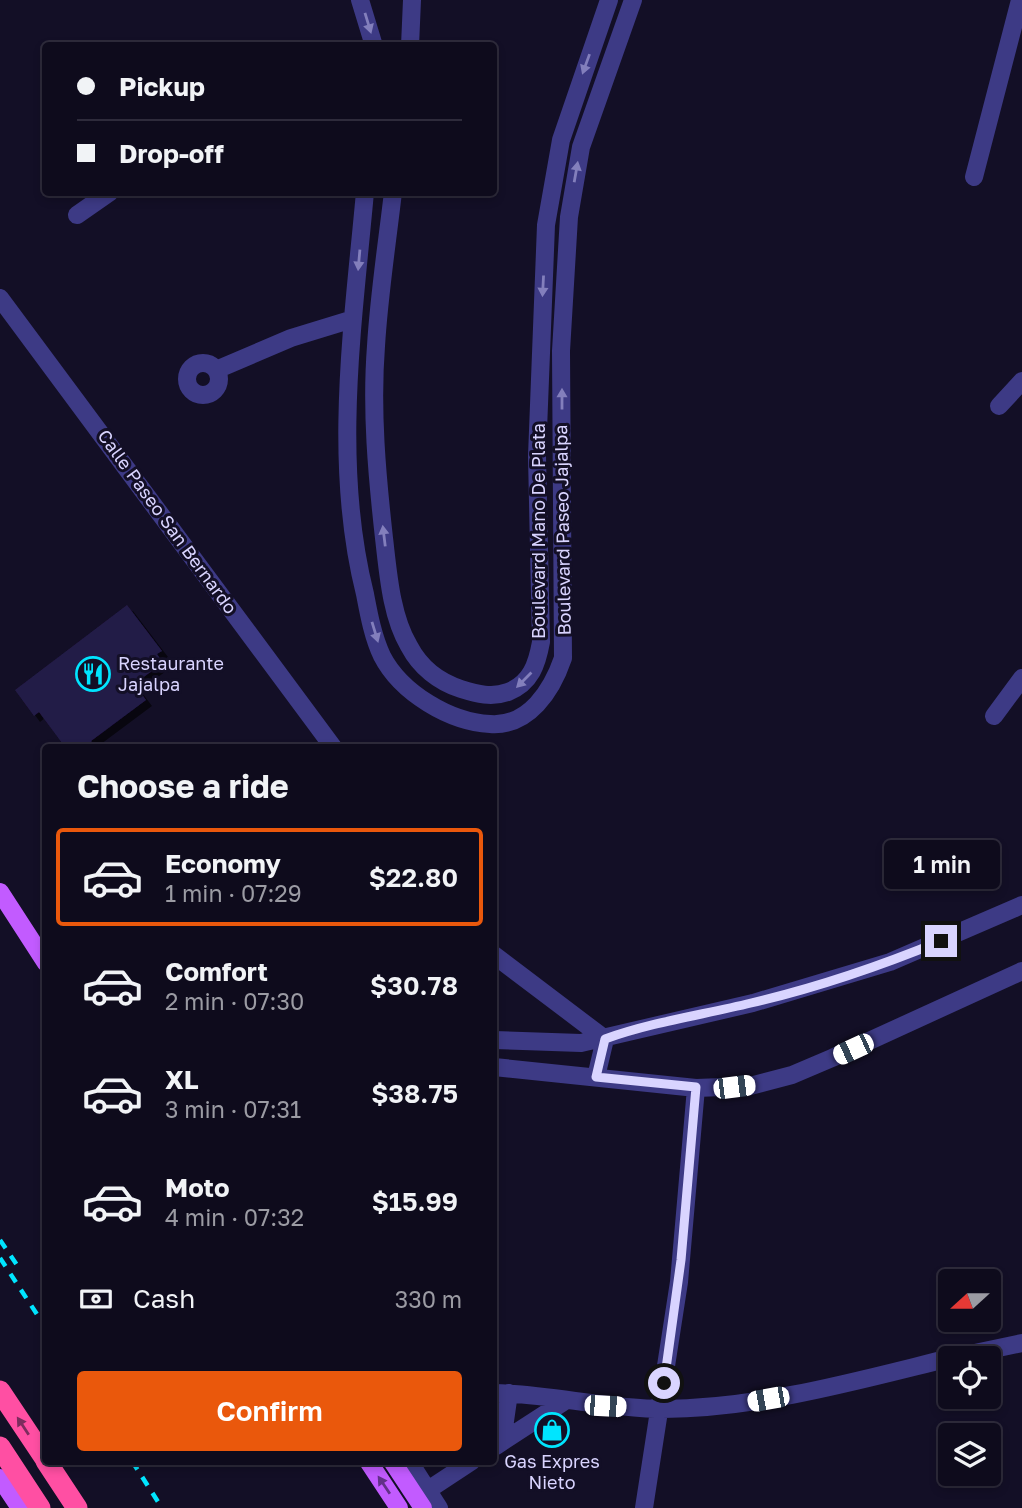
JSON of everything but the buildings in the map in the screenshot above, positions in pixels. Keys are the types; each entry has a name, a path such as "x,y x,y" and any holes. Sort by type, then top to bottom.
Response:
{"highway":[{"path":"0,1391 42,1455"},
{"path":"0,1447 40,1508"},
{"path":"49,1465 77,1508"}],"main road":[{"path":"0,892 40,950"},
{"path":"371,1465 399,1508"},
{"path":"395,1465 423,1508"},
{"path":"0,1478 20,1508"}],"street":[{"path":"360,0 373,42"},
{"path":"410,42 412,0"},
{"name":"Boulevard Mano De Plata","path":"393,196 374,385 380,501 387,568 401,627 421,664 437,678 474,693 490,695 520,686 537,662 541,642 537,456 549,200 572,104 609,0"},
{"name":"Boulevard Paseo Jajalpa","path":"365,196 353,320 348,435 349,482 359,573 382,656 408,688 423,699 478,723 511,722 526,714 548,690 563,658 563,301 575,176 591,112 633,0"},
{"path":"974,177 1020,0"},
{"path":"78,215 104,196"},
{"name":"Calle Paseo San Bernardo","path":"0,298 331,744"},
{"path":"216,370 291,338 353,320"},
{"path":"999,406 1022,381"},
{"path":"537,456 562,457"},
{"path":"359,573 387,568"},
{"path":"994,716 1022,678"},
{"path":"497,1040 581,1043 605,1039 670,1020 753,1003 902,957 1022,905"},
{"path":"497,957 605,1039"},
{"path":"497,1067 696,1087 750,1086 792,1075 1022,971"},
{"path":"596,1077 605,1039"},
{"path":"644,1508 679,1282 696,1087"},
{"path":"1001,1347 1022,1343"},
{"path":"498,1445 501,1393 661,1409 752,1402 938,1361"},
{"path":"498,1445 565,1401"},
{"path":"412,1465 439,1508"},
{"path":"428,1490 466,1465"}],"railway":[{"path":"0,1240 17,1265"},
{"path":"0,1258 42,1322"},
{"path":"135,1465 162,1508"}],"place":[{"name":"Restaurante Jajalpa","path":"93,674"},
{"name":"Gas Expres Nieto","path":"552,1430"}],"route":[{"path":"664,1383 679,1282 696,1087 596,1077 605,1039 670,1020 753,1003 890,962 941,941"}]}
